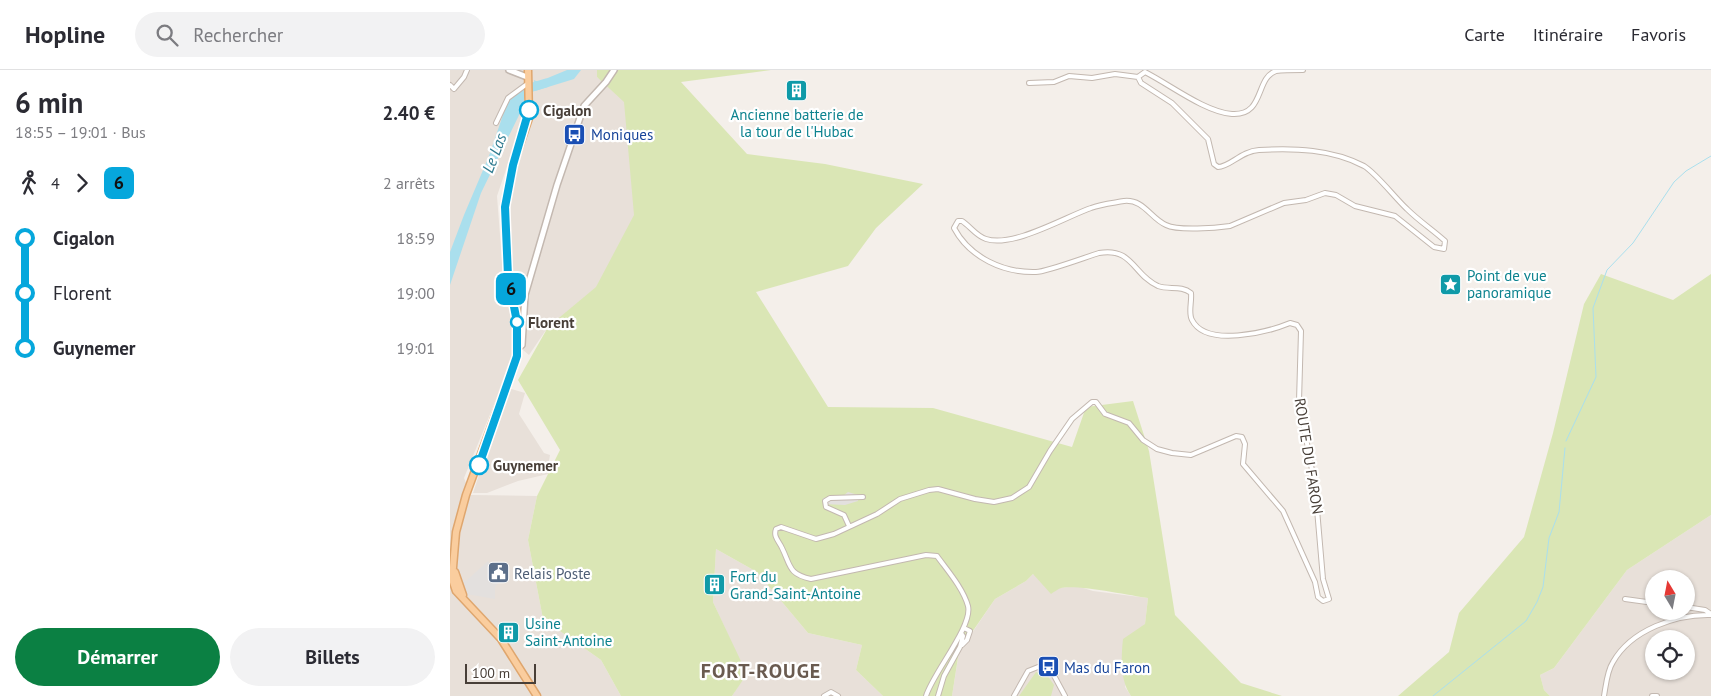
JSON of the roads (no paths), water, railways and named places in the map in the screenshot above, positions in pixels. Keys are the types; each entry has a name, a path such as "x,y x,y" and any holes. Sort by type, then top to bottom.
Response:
{"main road":[{"path":"528,82 529,118 513,165 505,207 508,276 516,309 518,349 515,362 466,495 456,532 454,571 465,599 501,639 537,696"}],"street":[{"path":"450,84 454,89 467,70"},
{"path":"496,123 508,98 528,82 509,70"},
{"path":"518,349 522,346 526,292 557,185 580,117 585,104 606,82 614,70"},
{"path":"1029,83 1054,82 1069,76 1092,78 1115,74 1138,77 1144,72 1196,101 1233,114 1245,112 1256,104 1270,74 1276,71 1303,70"},
{"name":"ROUTE DU FARON","path":"964,628 968,605 937,556 926,555 811,579 800,577 791,569 775,534 776,530 781,527 816,539 877,514 900,499 938,489 994,502 1012,498 1029,487 1072,419 1088,403 1096,402 1105,414 1129,423 1143,440 1157,449 1172,453 1191,455 1214,447 1230,438 1242,437 1245,444 1243,464 1276,501 1315,582 1318,597 1323,601 1329,599 1323,579 1315,486 1299,401 1301,330 1297,325 1290,323 1239,337 1212,333 1198,328 1190,318 1191,294 1187,290 1159,287 1124,256 1110,252 1099,253 1034,273 987,262 956,231 958,221 962,221 982,238 996,240 1040,231 1090,208 1128,201 1138,203 1146,208 1165,225 1177,228 1222,228 1284,203 1306,200 1325,193 1336,195 1355,206 1394,216 1438,249 1444,249 1446,244 1408,210 1371,171 1354,162 1303,149 1279,149 1246,151 1229,163 1218,167 1214,164 1208,139 1172,102 1141,83 1138,77"},
{"path":"849,526 844,515 826,507 825,502 830,498 863,497"},
{"path":"1625,600 1645,602"},
{"path":"1695,608 1705,610 1711,615"},
{"path":"1604,696 1612,664 1628,644 1664,623 1683,618 1711,615"},
{"path":"926,696 939,668 964,628 970,631 970,635 944,676 938,696"},
{"path":"960,648 963,636 961,633"},
{"path":"1014,696 1028,671 1043,665 1051,670 1065,696"},
{"path":"824,696 831,692 838,696"},
{"path":"1652,696 1657,696"}],"water":[{"path":"567,70 581,70 574,79 535,91 534,80 538,82"},
{"path":"523,89 524,100 522,109 481,193 450,285 450,252 489,156 505,109 509,101"}],"waterway":[{"name":"Le Las","path":"516,102 526,89 546,83"},
{"path":"1566,441 1596,377 1593,308 1607,270 1633,243 1674,182 1686,171 1711,156"},
{"path":"1433,696 1526,621 1537,602 1543,587 1549,538 1559,512 1565,448"}],"place":[{"name":"Ancienne batterie de la tour de l'Hubac","path":"797,91"},
{"name":"Cigalon","path":"529,110"},
{"name":"Moniques","path":"575,134"},
{"name":"Point de vue panoramique","path":"1451,284"},
{"name":"Florent","path":"517,322"},
{"name":"Guynemer","path":"479,465"},
{"name":"Relais Poste","path":"498,573"},
{"name":"Fort du Grand-Saint-Antoine","path":"714,585"},
{"name":"Usine Saint-Antoine","path":"509,632"},
{"name":"Mas du Faron","path":"1048,667"}],"district":[{"name":"FORT-ROUGE","path":"761,671"}]}
